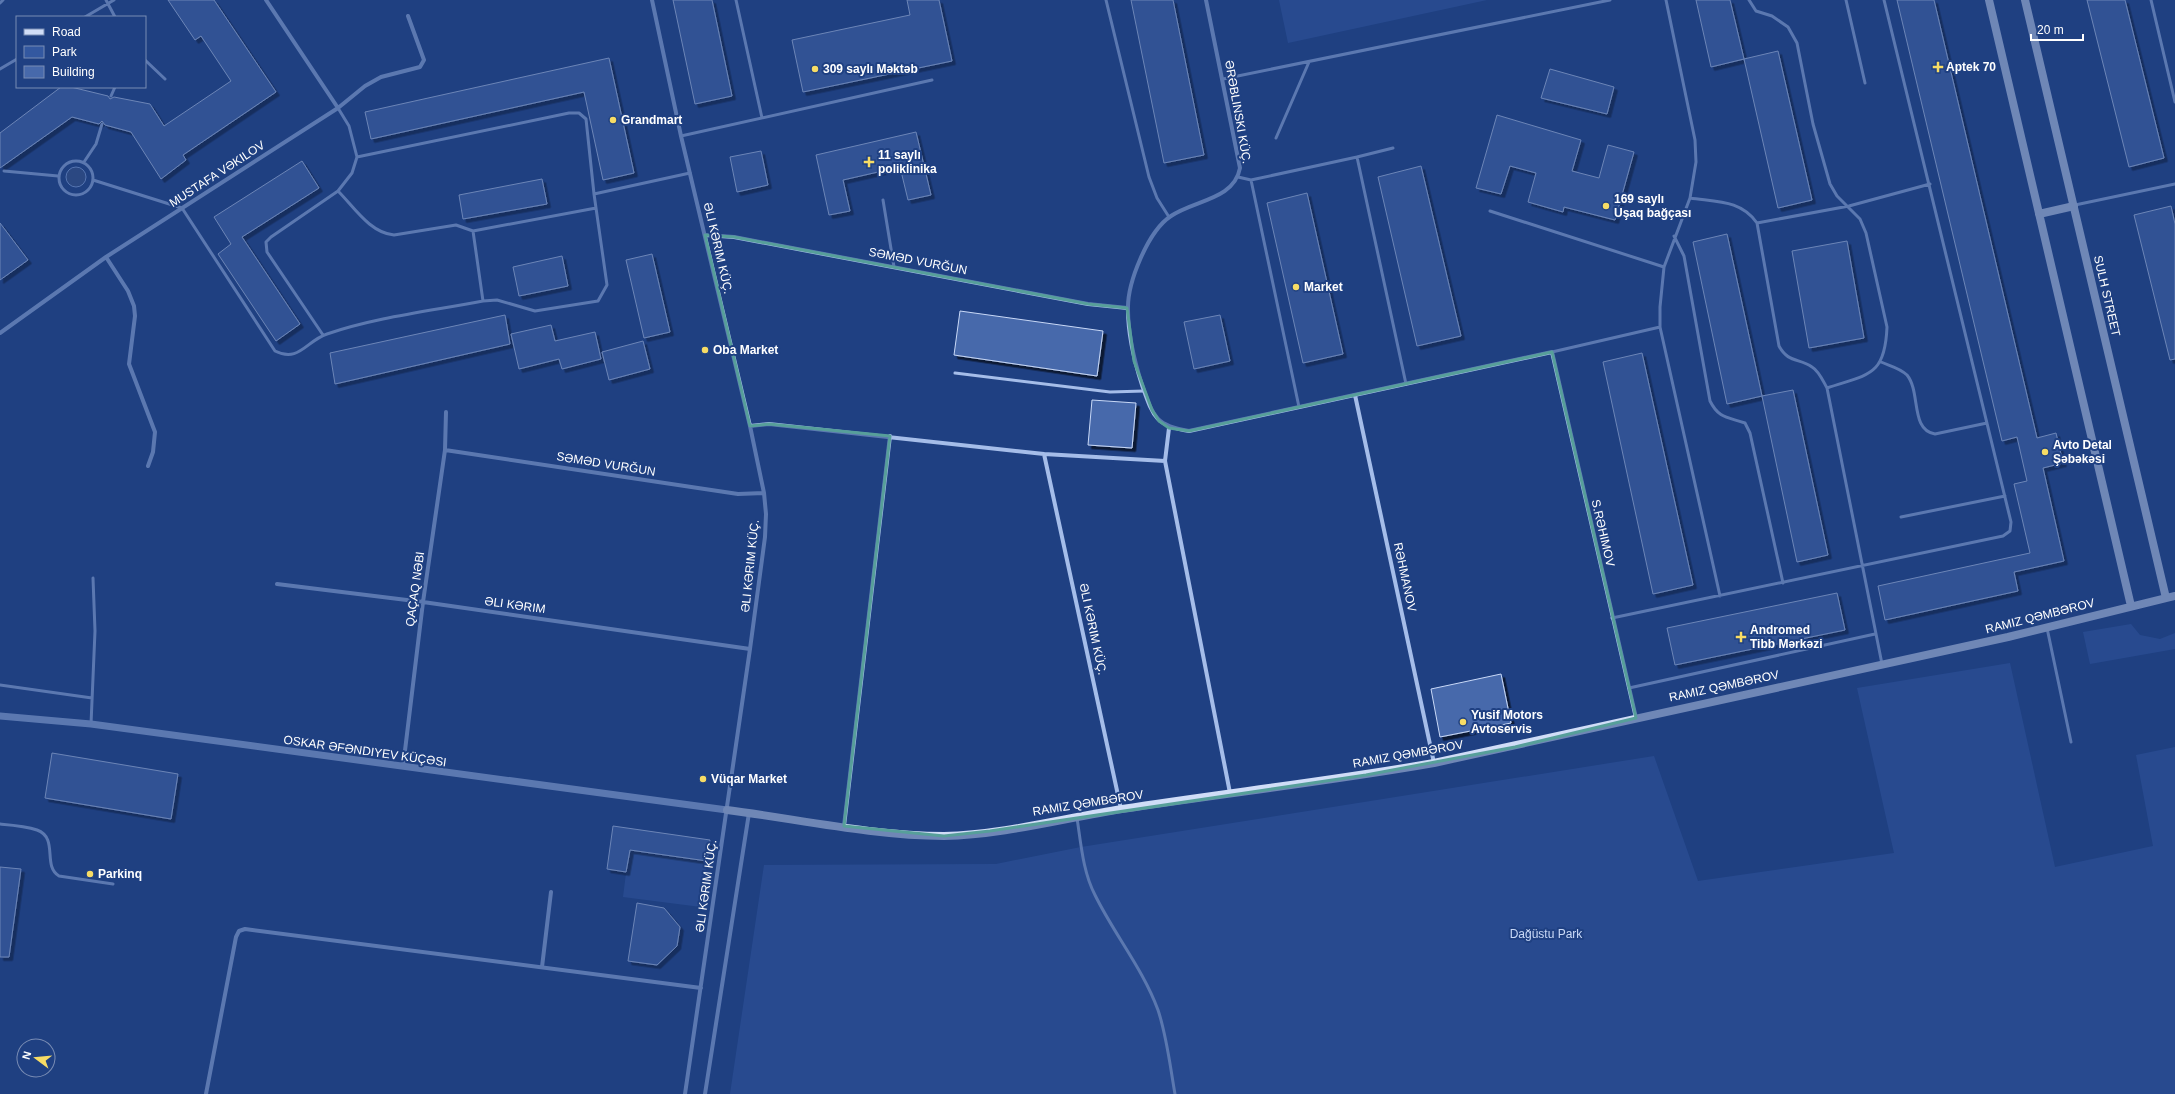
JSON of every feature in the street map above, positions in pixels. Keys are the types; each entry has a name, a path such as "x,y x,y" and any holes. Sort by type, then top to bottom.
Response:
{"main road":[{"path":"1989,0 2131,606"},
{"name":"SULH STREET","path":"2025,0 2166,598"},
{"path":"2039,214 2074,206"},
{"name":"RAMIZ QƏMBƏROV","path":"727,810 912,834 944,836 990,831 1121,809 1366,775 1434,763 2047,628 2175,596"}],"street":[{"path":"266,0 338,108"},
{"name":"ƏLI KƏRIM KÜÇ.","path":"652,0 681,136 750,426 764,492 765,537 686,1094"},
{"name":"ƏRƏBLINSKI KÜÇ.","path":"1169,428 1159,421 1144,391 1134,362 1127,308 1143,252 1159,226 1179,211 1226,191 1238,177 1239,159 1206,0"},
{"name":"MUSTAFA VƏKILOV","path":"0,333 106,257 338,108 365,86 381,77 420,67 424,60 408,16"},
{"name":"SƏMƏD VURĞUN","path":"705,235 734,237 1088,304 1127,308"},
{"path":"106,257 128,291 134,306 135,316 128,364 155,432 153,452 148,466"},
{"path":"1230,794 1165,462 1169,428 1189,432 1552,352"},
{"name":"S.RƏHIMOV","path":"1552,352 1636,718"},
{"name":"RƏHMANOV","path":"1355,395 1434,763"},
{"name":"QAÇAQ NƏBI","path":"403,768 423,602 445,450 446,412"},
{"path":"750,426 770,424 1044,454 1165,462"},
{"path":"844,826 890,436"},
{"name":"SƏMƏD VURĞUN","path":"445,450 738,494 764,492"},
{"name":"ƏLI KƏRIM KÜÇ.","path":"1044,454 1121,809"},
{"name":"ƏLI KƏRIM","path":"277,584 423,602 750,649"},
{"name":"OSKAR ƏFƏNDIYEV KÜÇƏSI","path":"0,716 91,724 403,768 727,810"},
{"path":"705,1094 749,813"},
{"path":"542,967 551,892"},
{"path":"206,1094 236,937 239,931 252,930 701,988"}],"lane":[{"path":"0,3 3,0"},
{"path":"87,16 107,2 114,0"},
{"path":"736,0 762,118"},
{"path":"1106,0 1149,176 1157,198 1169,217"},
{"path":"1223,79 1610,0"},
{"path":"1666,0 1695,140 1695,174 1690,198 1674,236 1664,267 1660,307 1660,327 1720,596"},
{"path":"1749,0 1756,11 1772,16 1788,27 1797,42 1813,124 1830,184 1837,196 1860,219 1866,233 1887,327 1886,341 1881,362 1868,374 1826,388"},
{"path":"1846,0 1865,83"},
{"path":"1612,618 2003,536 2010,531 2011,522 2005,496 1884,0"},
{"path":"2151,0 2175,102"},
{"path":"107,2 114,16"},
{"path":"0,69 16,59"},
{"path":"146,61 165,79"},
{"path":"1276,138 1309,62"},
{"path":"681,136 932,80"},
{"path":"111,96 115,88"},
{"path":"323,335 267,252 266,242 338,191 352,173 357,157 349,126 338,108"},
{"path":"94,180 182,208 275,352 284,356 294,355 323,335 348,327 483,300 497,300 535,311 598,301 607,285 594,194 586,119 579,113 569,113 357,157"},
{"path":"84,162 96,144 102,124"},
{"path":"1238,177 1251,180 1393,148"},
{"path":"1357,157 1406,384"},
{"path":"78,160 84,162 90,166 94,180 87,191 74,196 62,189 58,176 65,164 78,160"},
{"path":"4,171 58,176"},
{"path":"594,194 690,173"},
{"path":"1251,180 1299,408"},
{"path":"1757,223 1848,206 1930,184"},
{"path":"2074,206 2175,184"},
{"path":"338,191 376,230 384,234 394,235 456,225 473,231 596,208"},
{"path":"1690,198 1733,204 1749,212 1757,223 1779,346 1783,354 1792,360 1814,368 1826,388 1861,567 1882,664"},
{"path":"883,200 894,267"},
{"path":"1490,211 1664,267"},
{"path":"473,231 483,300"},
{"path":"1674,236 1684,256 1710,400 1715,410 1721,416 1745,423 1750,433 1783,583"},
{"path":"1552,352 1660,327"},
{"path":"1881,362 1901,370 1907,376 1912,384 1921,427 1926,432 1935,434 1987,422"},
{"path":"955,373 1110,392 1144,391"},
{"path":"1901,517 2005,496"},
{"path":"91,724 95,631 93,578"},
{"path":"2047,628 2071,742"},
{"path":"1629,688 1875,634"},
{"path":"0,685 92,698"},
{"path":"1076,816 1085,871 1094,894 1148,989 1158,1011 1166,1040 1175,1094"},
{"path":"0,824 38,830 46,836 50,848 50,866 53,872 59,876 113,884"}],"highlighted area":[{"path":"705,235 734,237 1088,304 1127,308 1134,361 1152,410 1159,421 1169,428 1189,431 1552,352 1636,718 1515,747 1366,775 990,831 944,836 844,826 890,436 769,424 750,426"}],"green space":[{"path":"1279,0 1487,0 1288,43"},
{"path":"2131,624 2140,635 2160,639 2175,633 2175,649 2090,664 2083,632"},
{"name":"Dağüstu Park","path":"2010,663 2055,867 2153,846 2136,755 2175,747 2175,1094 730,1094 764,865 996,864 1081,847 1654,756 1698,881 1894,853 1857,688"},
{"path":"629,850 707,861 701,907 623,897"}],"shaded area":[{"path":"76,167 83,170 86,177 83,184 76,187 69,184 66,177 69,170"}],"building":[{"path":"168,0 214,0 276,92 183,155 186,160 161,179 131,132 105,125 102,121 99,124 72,117 0,168 0,133 60,88 75,88 108,96 110,99 114,97 150,104 164,126 231,81 201,36 195,40"},
{"path":"673,0 712,0 732,96 695,104"},
{"path":"907,0 939,0 952,61 803,92 792,40 910,15"},
{"path":"1131,0 1173,0 1204,155 1164,163"},
{"path":"1696,0 1730,0 1744,59 1711,67"},
{"path":"1897,0 1934,0 2037,438 2056,433 2063,463 2043,468 2064,561 2014,572 2018,591 1885,620 1878,586 2030,553 2014,484 2027,481 2017,437 2002,441"},
{"path":"2087,0 2125,0 2164,158 2129,167"},
{"path":"1778,51 1812,200 1778,208 1744,59"},
{"path":"609,58 634,173 603,180 584,92 371,139 365,112"},
{"path":"1550,69 1614,87 1607,114 1541,98"},
{"path":"1497,115 1581,140 1572,171 1599,178 1608,145 1634,152 1615,220 1564,207 1563,212 1528,202 1536,173 1510,166 1501,194 1476,188"},
{"path":"916,132 931,195 908,200 900,167 843,180 850,211 829,215 816,155"},
{"path":"761,151 768,185 737,192 730,157"},
{"path":"302,161 319,188 242,237 300,324 276,341 218,254 231,244 214,217"},
{"path":"1421,166 1461,336 1417,346 1378,177"},
{"path":"542,179 547,204 463,219 459,195"},
{"path":"1307,193 1343,354 1303,363 1267,203"},
{"path":"2171,206 2175,224 2175,359 2170,360 2134,215"},
{"path":"0,223 28,260 0,280"},
{"path":"1727,234 1762,396 1727,404 1693,242"},
{"path":"1847,241 1864,338 1809,348 1792,251"},
{"path":"652,254 670,332 644,338 626,260"},
{"path":"562,256 568,286 519,296 513,267"},
{"path":"960,311 1103,331 1097,376 954,355"},
{"path":"505,315 510,344 335,384 330,353"},
{"path":"1220,315 1230,361 1194,369 1184,322"},
{"path":"551,325 555,341 595,332 601,359 562,369 559,359 519,369 511,334"},
{"path":"643,341 650,369 609,380 602,352"},
{"path":"1642,353 1693,585 1653,594 1603,362"},
{"path":"1793,390 1828,555 1797,562 1762,396"},
{"path":"1092,400 1136,403 1132,448 1088,445"},
{"path":"1837,593 1845,630 1675,665 1667,628"},
{"path":"1501,674 1511,723 1440,737 1431,689"},
{"path":"52,753 178,774 171,819 45,798"},
{"path":"613,826 710,840 707,861 630,850 626,872 607,869"},
{"path":"0,867 21,869 9,957 0,957"},
{"path":"637,903 664,908 680,927 677,946 657,965 628,961"}],"place":[{"name":"Aptek 70","path":"1938,67"},
{"name":"309 saylı Məktəb","path":"815,69"},
{"name":"Grandmart","path":"613,120"},
{"name":"11 saylı poliklinika","path":"869,162"},
{"name":"169 saylı Uşaq bağçası","path":"1606,206"},
{"name":"Market","path":"1296,287"},
{"name":"Oba Market","path":"705,350"},
{"name":"Avto Detal Şəbəkəsi","path":"2045,452"},
{"name":"Andromed Tibb Mərkəzi","path":"1741,637"},
{"name":"Yusif Motors Avtoservis","path":"1463,722"},
{"name":"Vüqar Market","path":"703,779"},
{"name":"Parkinq","path":"90,874"}]}
